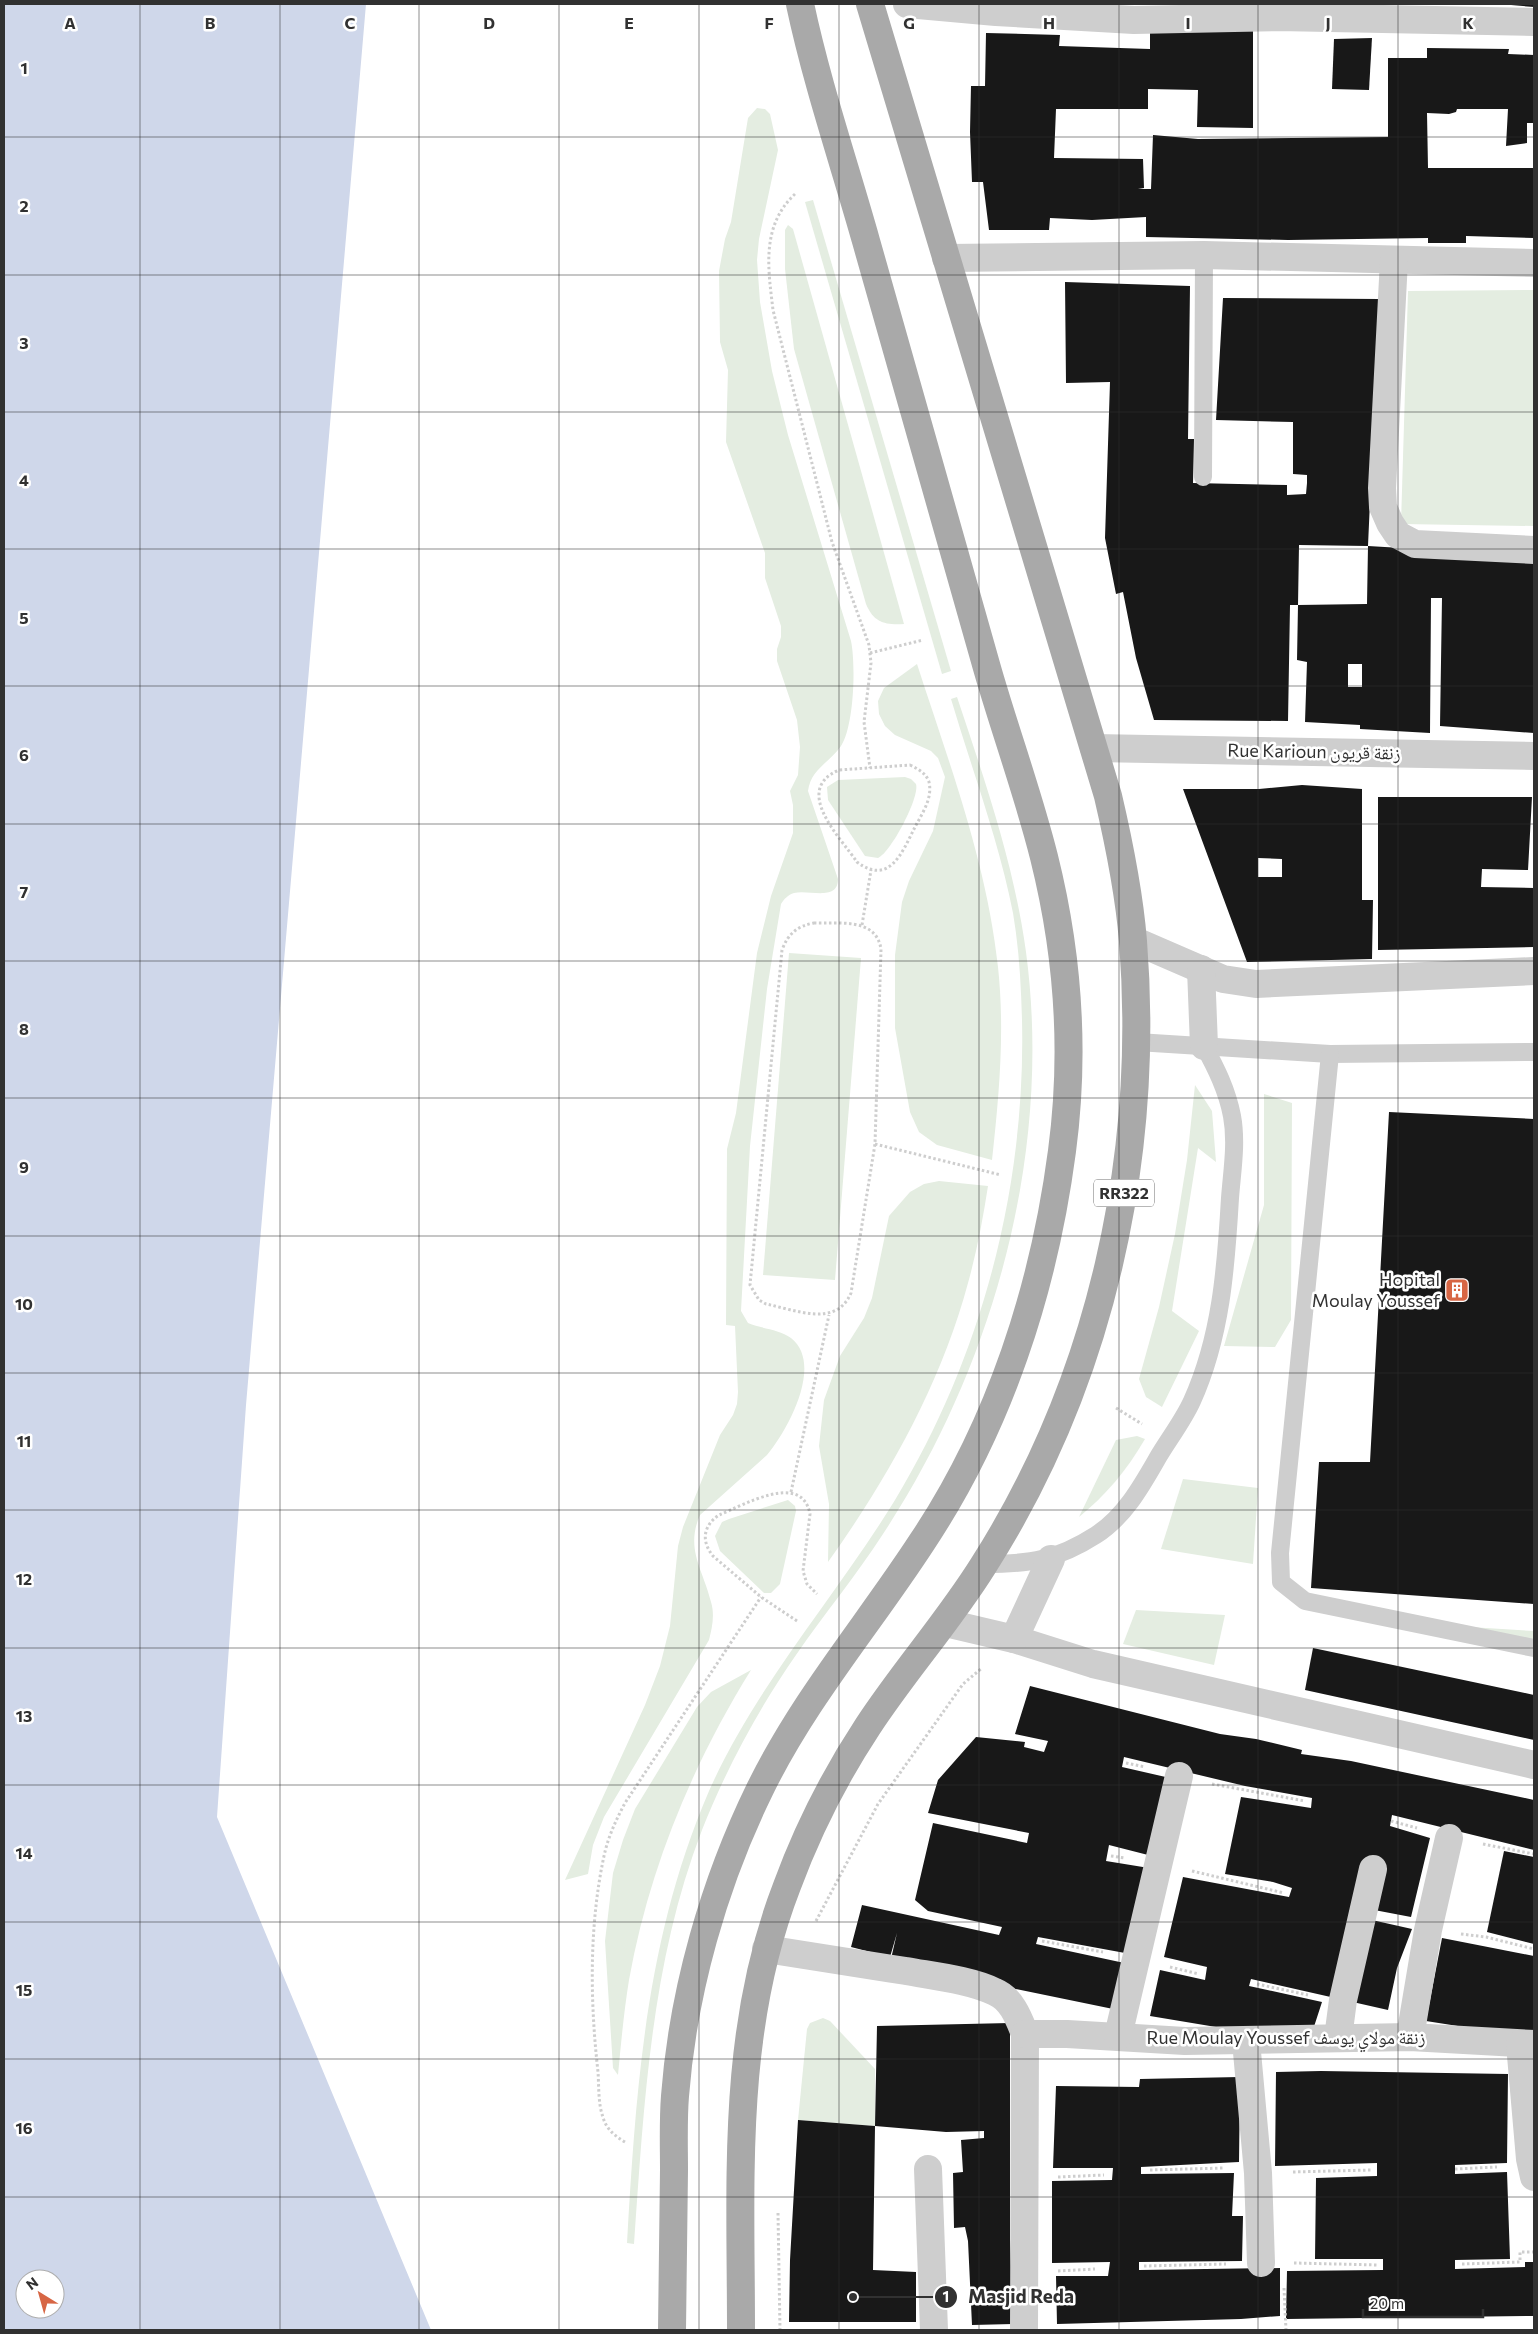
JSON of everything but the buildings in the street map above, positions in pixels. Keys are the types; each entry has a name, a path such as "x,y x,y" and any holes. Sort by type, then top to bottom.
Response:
{"main road":[{"path":"672,2330 675,2096 690,1995 717,1896 758,1793 784,1742 815,1692 923,1542 954,1490 981,1436 1005,1381 1041,1267 1062,1149 1068,1090 1069,1030 1065,970 1056,912 1043,853 987,667 800,4"},
{"name":"RR322","path":"741,2330 741,2129 743,2077 748,2034 766,1949 785,1889 809,1831 837,1776 870,1723 946,1623 985,1564 1021,1501 1052,1436 1078,1370 1100,1301 1113,1250 1128,1164 1138,1042 1133,940 1119,843 1094,748 870,4"}],"street":[{"path":"907,4 996,12 1134,20 1288,17 1534,22"},
{"path":"946,258 1204,255 1534,264"},
{"path":"1394,260 1382,488 1383,507 1390,523 1398,535 1416,544 1534,550"},
{"name":"Rue Karioun زنقة قريون","path":"1094,748 1534,756"},
{"path":"1133,940 1223,979 1256,984 1534,971"},
{"path":"1201,969 1204,1046"},
{"path":"1014,1639 1051,1559"},
{"path":"946,1623 1014,1639 1102,1666 1534,1765"},
{"path":"1118,2036 1179,1776"},
{"path":"1410,2037 1428,1930 1449,1838"},
{"path":"1338,2038 1342,2006 1373,1869"},
{"path":"766,1949 931,1976 996,1992 1012,2008 1025,2034 1024,2330"},
{"name":"Rue Moulay Youssef زنقة مولاي يوسف","path":"1025,2034 1118,2036 1186,2041 1410,2037 1527,2044"},
{"path":"1246,2041 1257,2170 1272,2263"},
{"path":"1527,2044 1530,2159 1534,2177"},
{"path":"928,2169 934,2330"}],"lane":[{"path":"1203,477 1204,255"},
{"path":"1138,1042 1330,1054 1534,1052"},
{"path":"985,1564 1015,1564 1051,1559 1097,1534 1119,1515 1138,1492 1192,1402 1208,1360 1219,1316 1226,1272 1234,1142 1226,1092 1204,1046"},
{"path":"1330,1054 1280,1552 1281,1582 1305,1601 1534,1648"}],"path":[{"path":"795,194 778,212 771,235 770,273 773,310 832,542 870,653 864,722 870,768"},
{"path":"870,653 923,640"},
{"path":"910,765 921,770 928,780 930,793 900,857 888,868 871,870 857,862 851,854 823,814 817,793 821,782 828,774 838,770 870,768 910,765"},
{"path":"862,925 871,870"},
{"path":"814,923 862,925 876,933 881,949 875,1144 851,1293 847,1303 839,1310 829,1314 818,1315 766,1304 754,1293 750,1277 782,950 786,939 802,925 814,923"},
{"path":"875,1144 1001,1175"},
{"path":"791,1492 829,1314"},
{"path":"797,1621 761,1597 707,1548 704,1539 711,1521 719,1515 778,1493 791,1492 798,1495 809,1507 810,1514 802,1571 807,1584 817,1594"},
{"path":"625,2142 611,2131 602,2117 595,2047 593,1961 603,1856 609,1837 625,1803 761,1597"},
{"path":"1449,1838 1534,1854"},
{"path":"1160,1863 1284,1893"},
{"path":"1428,1930 1486,1937 1534,1949"},
{"path":"1042,1941 1137,1959"},
{"path":"1257,1984 1316,1997 1342,2006"},
{"path":"1150,2170 1371,2170"},
{"path":"1025,2178 1104,2175"},
{"path":"1462,2264 1520,2262 1520,2252 1534,2252"},
{"path":"1272,2263 1286,2330"},
{"path":"1144,2266 1272,2263 1379,2265"}],"shaded area":[{"path":"757,108 765,109 770,114 778,150 759,239 757,260 760,302 772,371 788,435 853,652 853,695 849,725 841,746 813,777 808,791 838,879 837,886 828,892 794,893 786,897 781,904 767,989 750,1146 741,1311 748,1323 791,1338 800,1349 804,1364 803,1380 793,1414 767,1455 700,1515 694,1538 697,1559 708,1590 713,1612 709,1640 604,1817 593,1845 588,1874 565,1880 645,1705 660,1666 670,1626 678,1546 683,1527 720,1435 733,1415 737,1404 735,1326 726,1325 727,1149 736,1113 757,953 771,896 793,833 793,805 790,791 798,775 800,747 797,720 777,661 781,626 765,578 765,553 726,442 728,370 720,342 719,271 725,239 731,222 748,118"},
{"path":"813,200 951,671 942,674 805,202"},
{"path":"788,225 793,229 904,624 891,624 877,619 866,604 794,349 785,269 785,230"},
{"path":"1534,290 1534,526 1401,524 1408,291"},
{"path":"917,664 954,776 976,852 993,928 1000,991 1001,1040 999,1088 992,1160 937,1145 919,1132 910,1112 895,1028 895,955 902,902 909,881 933,831 945,777 938,758 931,751 895,735 885,726 879,714 878,701 884,688"},
{"path":"957,697 998,823 1021,919 1026,952 1032,1028 1031,1104 1022,1180 1006,1256 984,1329 956,1401 922,1469 873,1550 782,1675 769,1696 733,1762 702,1830 685,1880 671,1931 661,1982 646,2086 634,2244 627,2243 640,2070 648,2013 671,1901 688,1846 709,1791 749,1715 797,1642 872,1536 926,1445 952,1388 974,1329 993,1269 1007,1207 1016,1145 1021,1083 1022,1020 1018,953 1013,913 1000,859 951,699"},
{"path":"905,777 911,779 916,784 916,791 903,824 884,854 878,858 865,856 828,800 827,787 838,780"},
{"path":"789,953 861,958 835,1280 763,1275"},
{"path":"1195,1085 1212,1111 1216,1162 1198,1148 1172,1311 1199,1331 1162,1407 1146,1397 1139,1379 1159,1307 1175,1234 1187,1160"},
{"path":"1264,1094 1292,1103 1291,1320 1275,1347 1224,1346 1264,1205"},
{"path":"939,1181 988,1186 974,1259 957,1321 928,1394 892,1463 828,1562 829,1504 819,1446 824,1400 840,1356 864,1318 872,1298 889,1216 910,1192 924,1184"},
{"path":"1137,1436 1145,1439 1131,1461 1107,1491 1079,1517 1116,1440"},
{"path":"1183,1479 1258,1488 1253,1564 1161,1549"},
{"path":"788,1500 795,1506 796,1511 780,1584 771,1593 764,1593 720,1551 715,1536 722,1522"},
{"path":"1136,1610 1225,1615 1214,1665 1123,1644"},
{"path":"1470,1627 1534,1631 1534,1641"},
{"path":"751,1670 710,1743 675,1819 661,1858 648,1898 629,1980 618,2075 613,2068 605,1941 613,1873 623,1840 635,1809 697,1707 711,1692"},
{"path":"823,2018 830,2021 875,2069 875,2126 798,2120 807,2029 810,2023"}],"water":[{"path":"4,4 366,4 246,1405 217,1817 431,2330 4,2330"}],"place":[{"name":"Hopital Moulay Youssef","path":"1457,1290"},
{"name":"Masjid Reda","path":"853,2297"}]}
